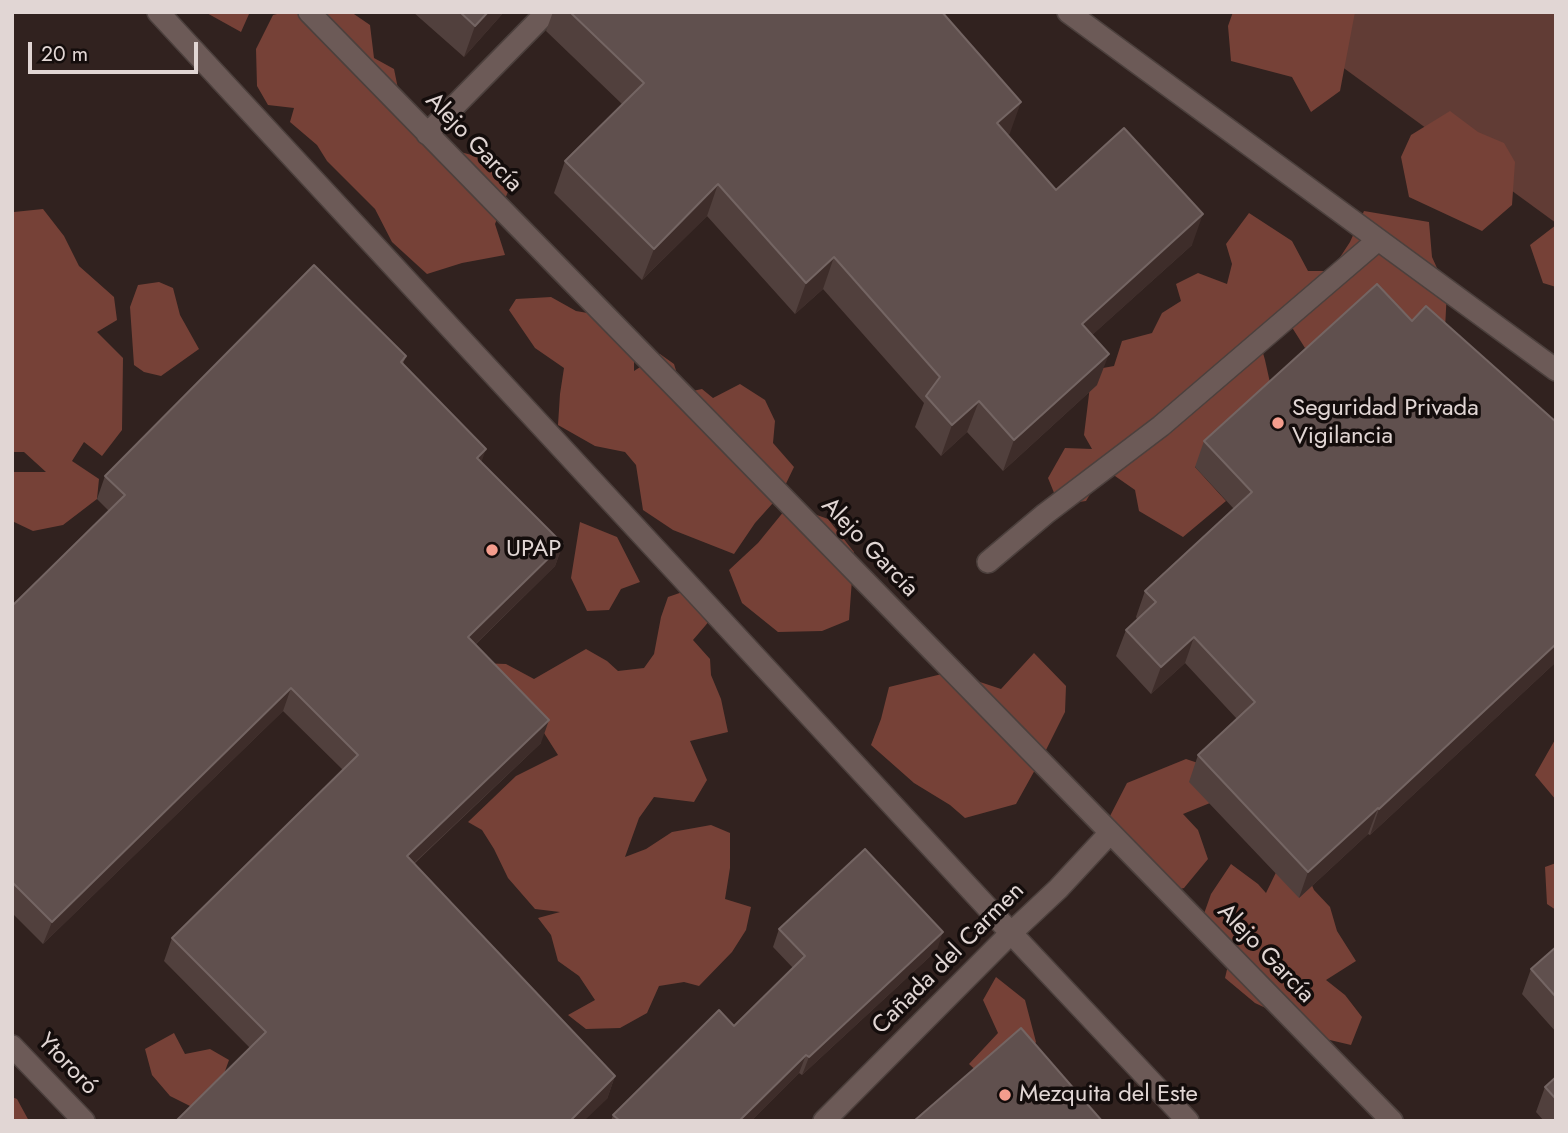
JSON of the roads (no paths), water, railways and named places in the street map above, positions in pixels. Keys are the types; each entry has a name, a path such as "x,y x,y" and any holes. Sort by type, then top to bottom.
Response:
{"street":[{"path":"159,12 1188,1121"},
{"name":"Alejo García","path":"309,12 1392,1121"},
{"path":"427,134 547,12"},
{"path":"1068,12 1556,370"},
{"path":"988,562 1045,514 1161,426 1378,240"},
{"name":"Cañada del Carmen","path":"824,1121 1058,889 1110,832"},
{"name":"Ytororó","path":"12,1046 84,1121"}],"place":[{"name":"Seguridad Privada Vigilancia","path":"1278,423"},
{"name":"UPAP","path":"492,550"},
{"name":"Mezquita del Este","path":"1005,1095"}]}
